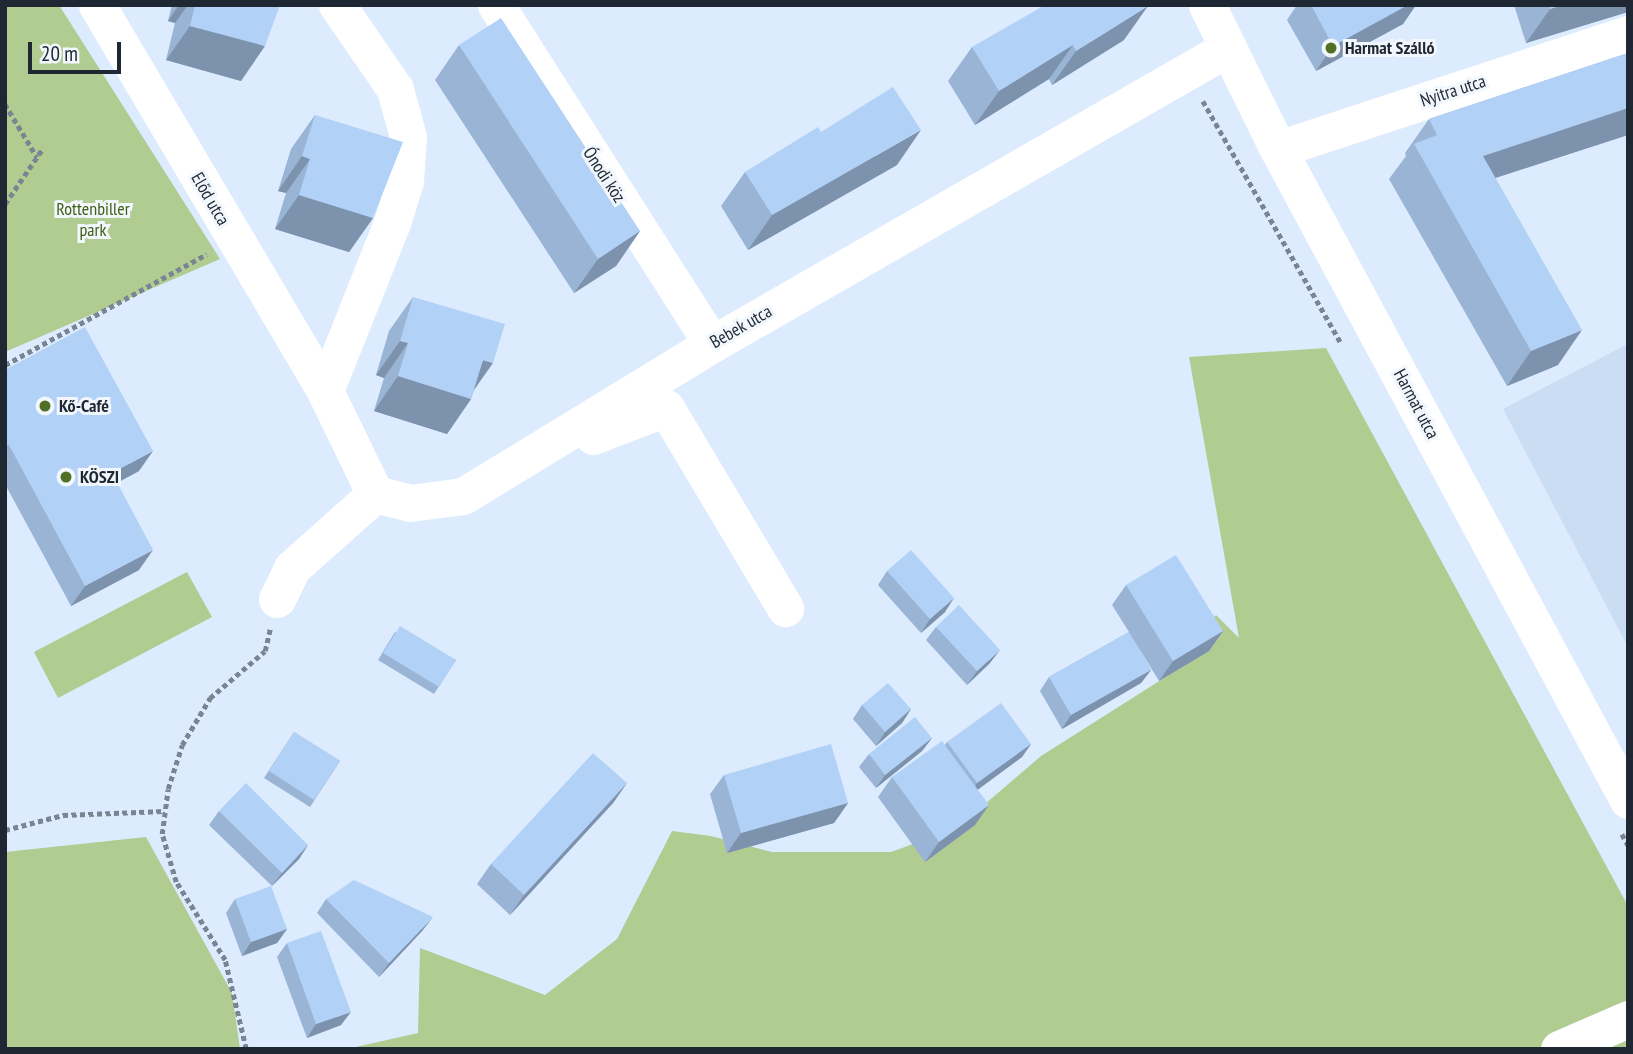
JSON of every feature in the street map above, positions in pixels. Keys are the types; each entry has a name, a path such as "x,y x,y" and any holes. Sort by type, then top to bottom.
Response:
{"street":[{"name":"Előd utca","path":"97,5 325,391 375,494"},
{"path":"325,391 392,223 405,181 408,137 395,89 337,5"},
{"name":"Ónodi köz","path":"496,5 712,344"},
{"name":"Harmat utca","path":"1207,5 1278,149 1628,800"},
{"name":"Nyitra utca","path":"1278,149 1628,34"},
{"name":"Bebek utca","path":"375,494 410,503 463,496 712,344 1228,48"},
{"path":"513,466 666,408 785,608"},
{"path":"277,599 292,568 375,494"},
{"path":"1559,1049 1628,1019"}],"path":[{"path":"5,104 37,158"},
{"path":"5,204 43,148"},
{"path":"5,365 234,240"},
{"path":"246,1049 225,960 176,882 162,834 164,811 182,745 210,698 265,651 277,599"},
{"path":"5,830 63,815 164,811"}],"shaded area":[{"path":"1628,344 1628,647 1503,409"}],"green space":[{"name":"Rottenbiller park","path":"5,5 59,5 220,259 5,352"},
{"path":"1326,348 1628,906 1628,1049 347,1049 418,1033 420,948 545,995 617,939 672,831 711,836 772,852 891,852 957,828 1041,756 1172,673 1216,615 1239,638 1189,357"},
{"path":"187,572 212,617 58,698 34,652"},
{"path":"146,837 232,993 240,1049 5,1049 5,852"}],"building":[{"path":"195,5 280,5 265,46 190,26"},
{"path":"1045,5 1148,6 1076,51 1073,45 999,91 972,47"},
{"path":"1311,5 1408,5 1333,46"},
{"path":"501,18 640,231 598,259 459,45"},
{"path":"1628,53 1628,108 1483,156 1582,330 1531,351 1414,144 1437,135 1429,119"},
{"path":"893,87 921,130 772,215 745,172 818,127 821,132"},
{"path":"315,115 403,142 373,218 299,195 310,159 302,156"},
{"path":"413,297 505,324 493,363 483,360 471,399 398,376 408,343 400,341"},
{"name":"KÖSZI","path":"85,327 153,451 112,473 153,550 85,586 9,445 5,447 5,370"},
{"path":"911,550 954,598 930,619 887,571"},
{"path":"1176,555 1223,631 1173,661 1126,585"},
{"path":"959,605 1000,650 977,671 936,627"},
{"path":"400,626 456,660 439,687 383,653"},
{"path":"1129,632 1151,670 1071,715 1049,677"},
{"path":"888,683 911,709 885,732 862,705"},
{"path":"1001,703 1031,744 977,783 947,742"},
{"path":"915,717 932,738 885,775 869,754"},
{"path":"294,732 340,761 314,800 269,771"},
{"path":"942,741 989,805 939,842 892,777"},
{"path":"831,744 848,803 741,833 724,775"},
{"path":"593,753 627,783 524,895 491,864"},
{"path":"246,783 308,845 282,873 219,811"},
{"path":"354,880 433,917 389,963 326,899"},
{"path":"271,886 287,929 251,942 235,899"},
{"path":"321,931 351,1012 316,1024 287,943"}],"place":[{"name":"Harmat Szálló","path":"1331,48"},
{"name":"Kő-Café","path":"45,406"},
{"name":"KÖSZI","path":"66,477"}]}
